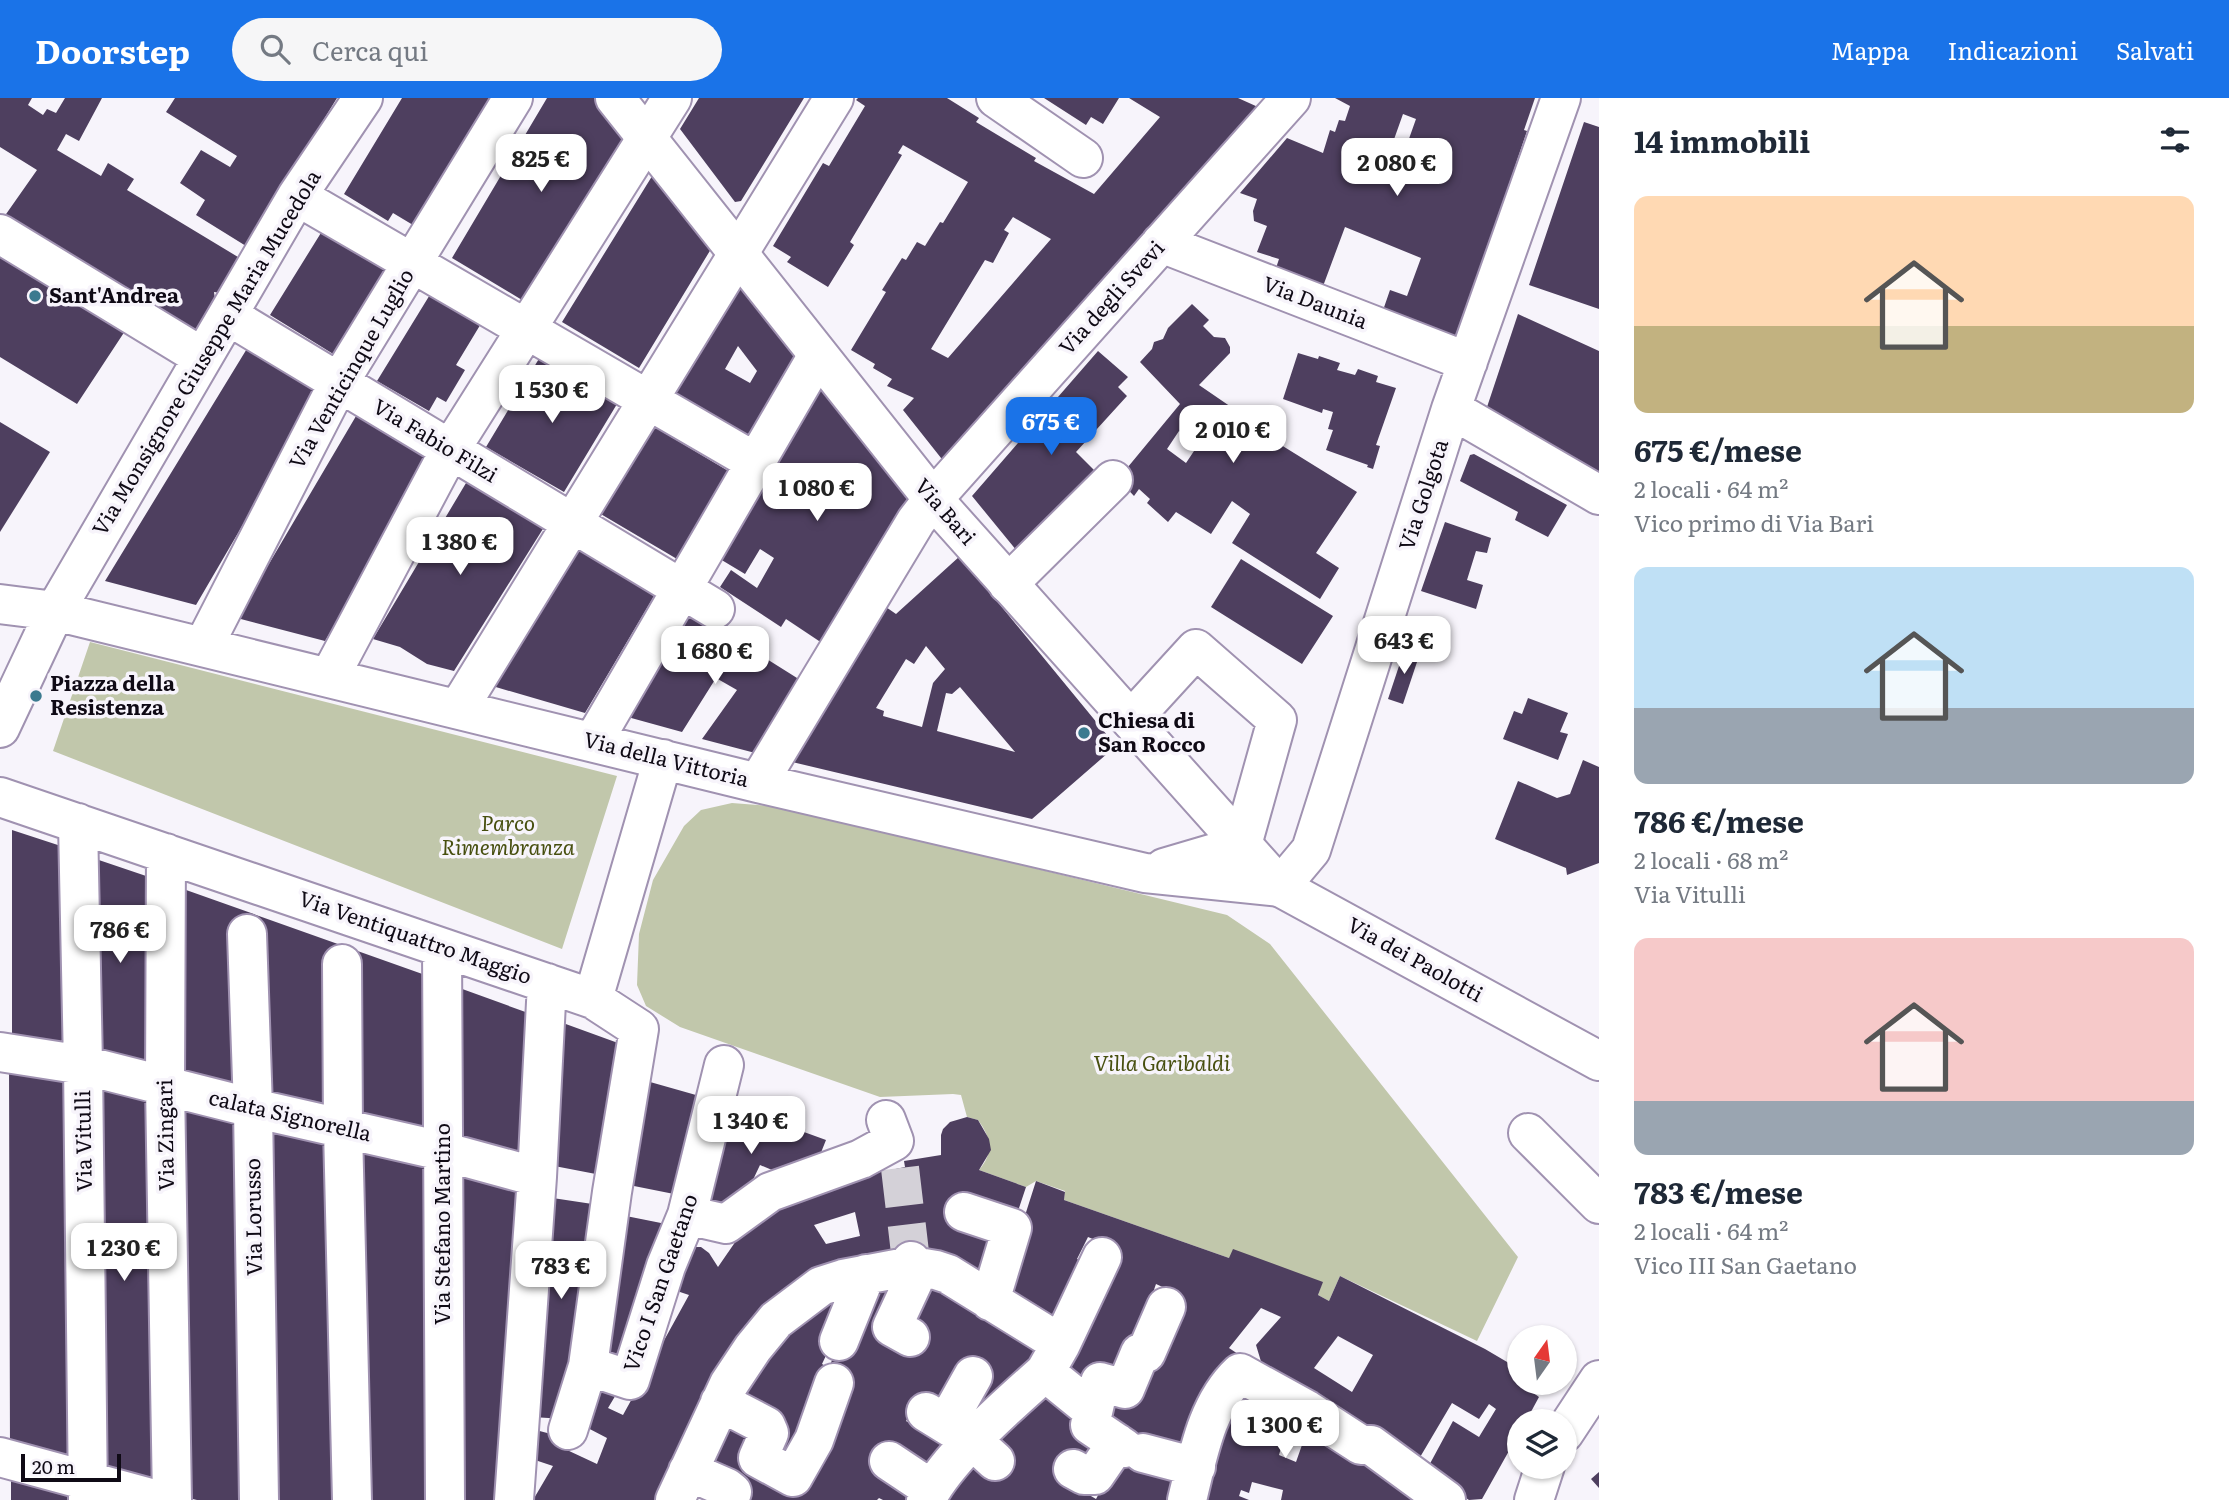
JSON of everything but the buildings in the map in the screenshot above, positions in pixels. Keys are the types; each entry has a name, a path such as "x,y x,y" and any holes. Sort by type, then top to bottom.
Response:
{"street":[{"name":"Via Monsignore Giuseppe Maria Mucedola","path":"50,622 297,196 363,98"},
{"name":"Via Venticinque Luglio","path":"203,647 338,384 513,98"},
{"name":"Via Bari","path":"614,98 933,499 1242,845"},
{"path":"330,678 450,450 672,98"},
{"path":"458,709 834,98"},
{"path":"996,98 1083,158"},
{"name":"Via degli Svevi","path":"758,783 916,521 933,499 1291,98"},
{"name":"Via Golgota","path":"1280,887 1311,850 1451,410 1561,98"},
{"path":"297,196 755,462"},
{"path":"0,234 202,358"},
{"name":"Via Daunia","path":"1161,243 1468,362"},
{"name":"Via Fabio Filzi","path":"229,316 715,609"},
{"path":"593,742 818,355"},
{"path":"1451,410 1599,495"},
{"path":"1008,583 1113,480"},
{"name":"Via della Vittoria","path":"0,604 50,622 203,647 758,783 1145,873 1280,887"},
{"path":"0,728 50,622"},
{"path":"1131,720 1196,649 1277,720 1242,845 1145,873"},
{"path":"593,999 663,759"},
{"name":"Via Ventiquattro Maggio","path":"0,797 166,853 246,908 342,941 442,947 593,999 639,1029 612,1192 588,1366"},
{"name":"Via Vitulli","path":"78,823 88,1490"},
{"name":"Via dei Paolotti","path":"1242,845 1280,887 1599,1061"},
{"name":"Via Zingari","path":"166,853 165,1086 172,1500"},
{"name":"Via Lorusso","path":"246,908 253,1108 259,1500"},
{"path":"342,941 343,1129 352,1500"},
{"name":"Via Stefano Martino","path":"442,947 445,1500"},
{"path":"514,1500 537,1177 547,983"},
{"name":"calata Signorella","path":"0,1052 83,1065 253,1108 442,1151 537,1177"},
{"name":"Vico I San Gaetano","path":"588,1366 630,1381 666,1266 687,1215 724,1065"},
{"path":"1528,1133 1599,1204"},
{"path":"687,1215 726,1224 770,1192 861,1159 893,1143"},
{"path":"964,1212 1012,1228 990,1301"},
{"path":"889,1461 931,1491 962,1437 1053,1358 1102,1257"},
{"path":"910,1337 892,1327 913,1282 912,1264"},
{"path":"729,1500 732,1492 727,1488 682,1486 729,1384 776,1320 821,1286 866,1274 912,1264 948,1273 990,1301 1053,1358 1093,1411"},
{"path":"839,1341 866,1274"},
{"path":"1166,1307 1146,1353 1140,1353 1125,1389 1100,1382 1090,1425 1191,1483 1206,1426 1229,1383 1240,1373 1254,1379 1303,1426 1361,1445 1371,1445 1446,1500"},
{"path":"568,1430 588,1366"},
{"path":"962,1437 973,1376"},
{"path":"1577,1413 1599,1380"},
{"path":"720,1402 766,1426 769,1433 758,1458 793,1478 814,1440 834,1383"},
{"path":"1073,1469 1084,1475 1094,1475 1128,1448"},
{"path":"0,1457 88,1490 158,1500"},
{"path":"1534,1500 1541,1479"}],"green space":[{"name":"Parco Rimembranza","path":"90,642 617,776 562,949 53,751"},
{"name":"Villa Garibaldi","path":"732,803 783,807 1227,915 1270,944 1518,1257 1477,1341 1340,1276 1329,1301 1318,1295 1322,1283 1229,1258 1064,1200 1065,1191 1036,1181 1026,1187 979,1170 989,1151 988,1139 978,1120 967,1117 961,1095 880,1097 680,1027 646,1006 637,985 639,934 653,880 684,826 701,810"}],"tunnel":[{"path":"900,1168 911,1261"}],"place":[{"name":"Sant'Andrea","path":"35,296"},
{"name":"Piazza della Resistenza","path":"36,696"},
{"name":"Chiesa di San Rocco","path":"1084,733"}]}
